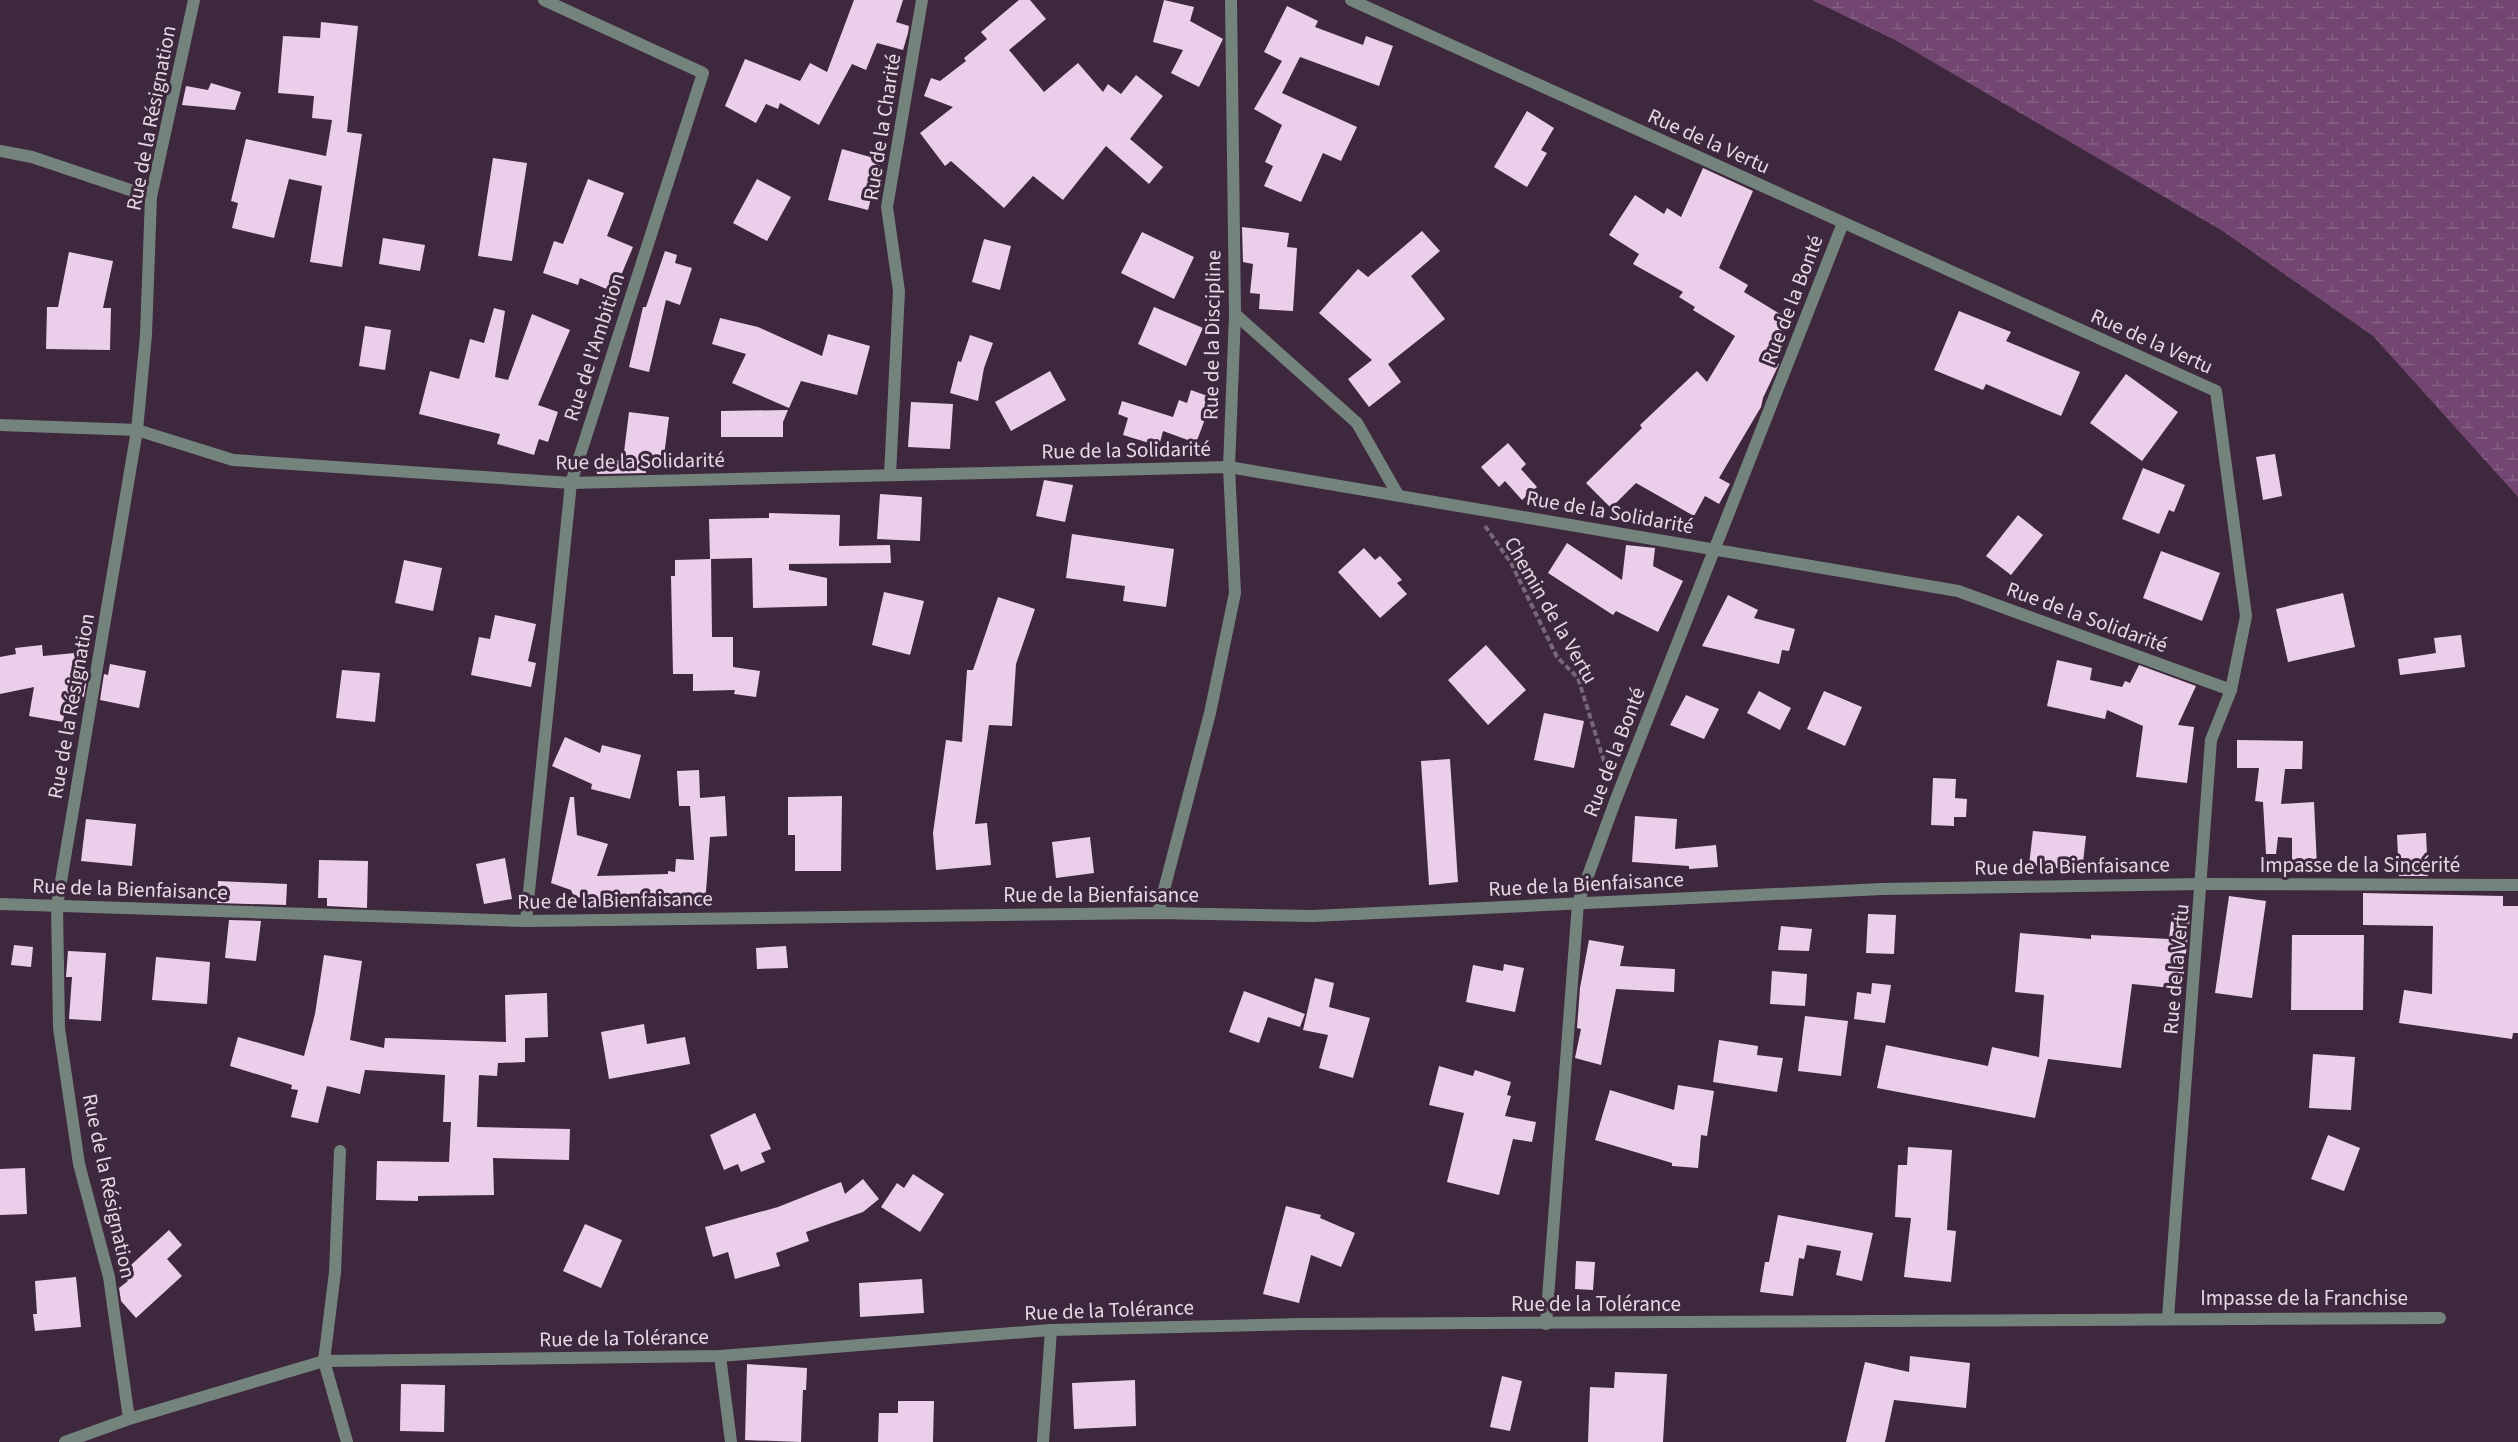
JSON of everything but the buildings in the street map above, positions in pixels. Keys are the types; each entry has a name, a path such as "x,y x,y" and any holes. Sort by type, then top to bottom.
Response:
{"street":[{"name":"Rue de la Résignation","path":"129,1419 109,1277 79,1164 59,1028 57,905 137,430 146,335 151,197 194,0"},
{"name":"Rue de l'Ambition","path":"526,921 571,483 703,73 544,0"},
{"name":"Rue de la Charité","path":"890,475 899,291 887,207 922,0"},
{"name":"Rue de la Discipline","path":"1158,913 1210,713 1235,593 1229,467 1235,314 1231,0"},
{"name":"Rue de la Vertu","path":"1351,0 2216,392 2246,616 2231,690 2211,740 2168,1318"},
{"path":"0,151 32,157 151,197"},
{"name":"Rue de la Bonté","path":"1546,1324 1578,903 1616,799 1843,223"},
{"path":"1235,314 1357,423 1398,495"},
{"name":"Rue de la Solidarité","path":"0,425 137,430 233,460 571,483 1229,467 1958,591 2231,690"},
{"name":"Rue de la Bienfaisance","path":"0,904 526,921 1158,913 1313,916 1882,889 2202,884"},
{"name":"Impasse de la Sincérité","path":"2202,884 2518,885"},
{"path":"340,1151 335,1272 324,1361 347,1442"},
{"name":"Impasse de la Franchise","path":"2168,1318 2440,1318"},
{"name":"Rue de la Tolérance","path":"65,1442 129,1419 324,1361 720,1356 1052,1330 1302,1324 2168,1318"},
{"path":"1043,1442 1052,1330"},
{"path":"720,1356 731,1442"}],"path":[{"name":"Chemin de la Vertu","path":"1473,508 1511,563 1557,657 1578,678 1616,799"}],"green space":[{"path":"1812,0 2518,0 2518,497 2373,336 2221,230 1895,40"}]}
